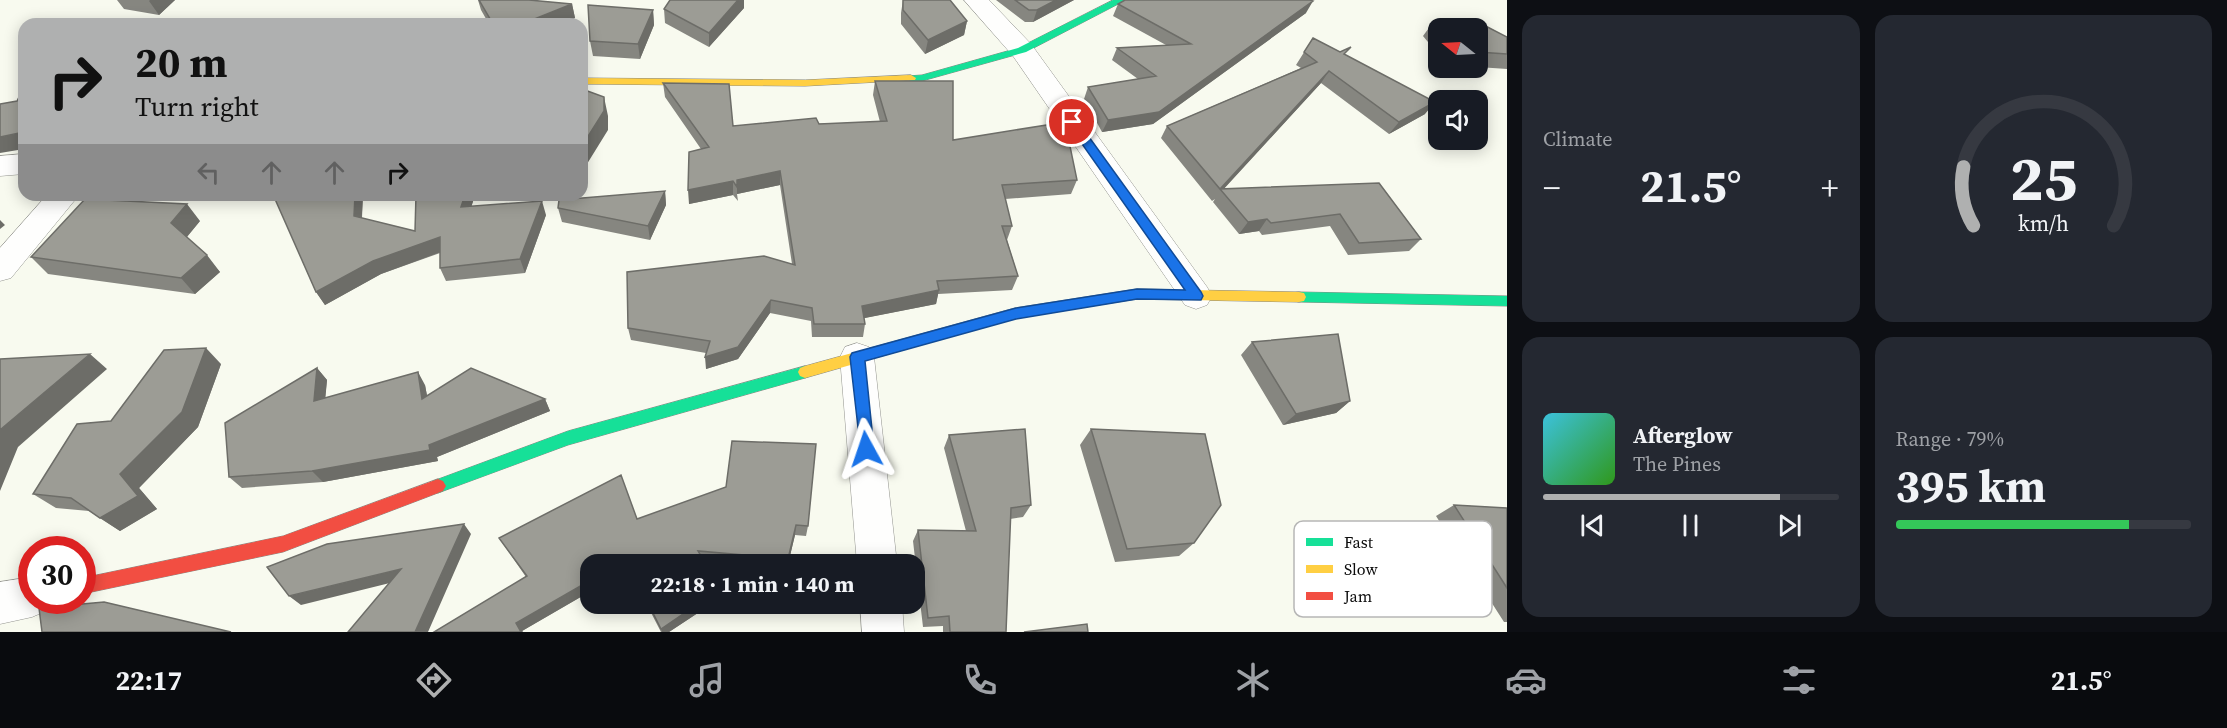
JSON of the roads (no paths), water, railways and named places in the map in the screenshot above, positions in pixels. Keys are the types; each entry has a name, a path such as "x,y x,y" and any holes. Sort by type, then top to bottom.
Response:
{"street":[{"path":"976,0 1022,50 1196,296"},
{"path":"588,81 805,83 922,78 1022,50 1121,0"},
{"path":"0,166 18,164"},
{"path":"0,269 59,201"},
{"path":"96,583 284,544 568,438 1016,313 1137,294 1507,301"},
{"path":"857,357 876,554"},
{"path":"0,603 18,600"},
{"path":"882,614 883,632"}]}
